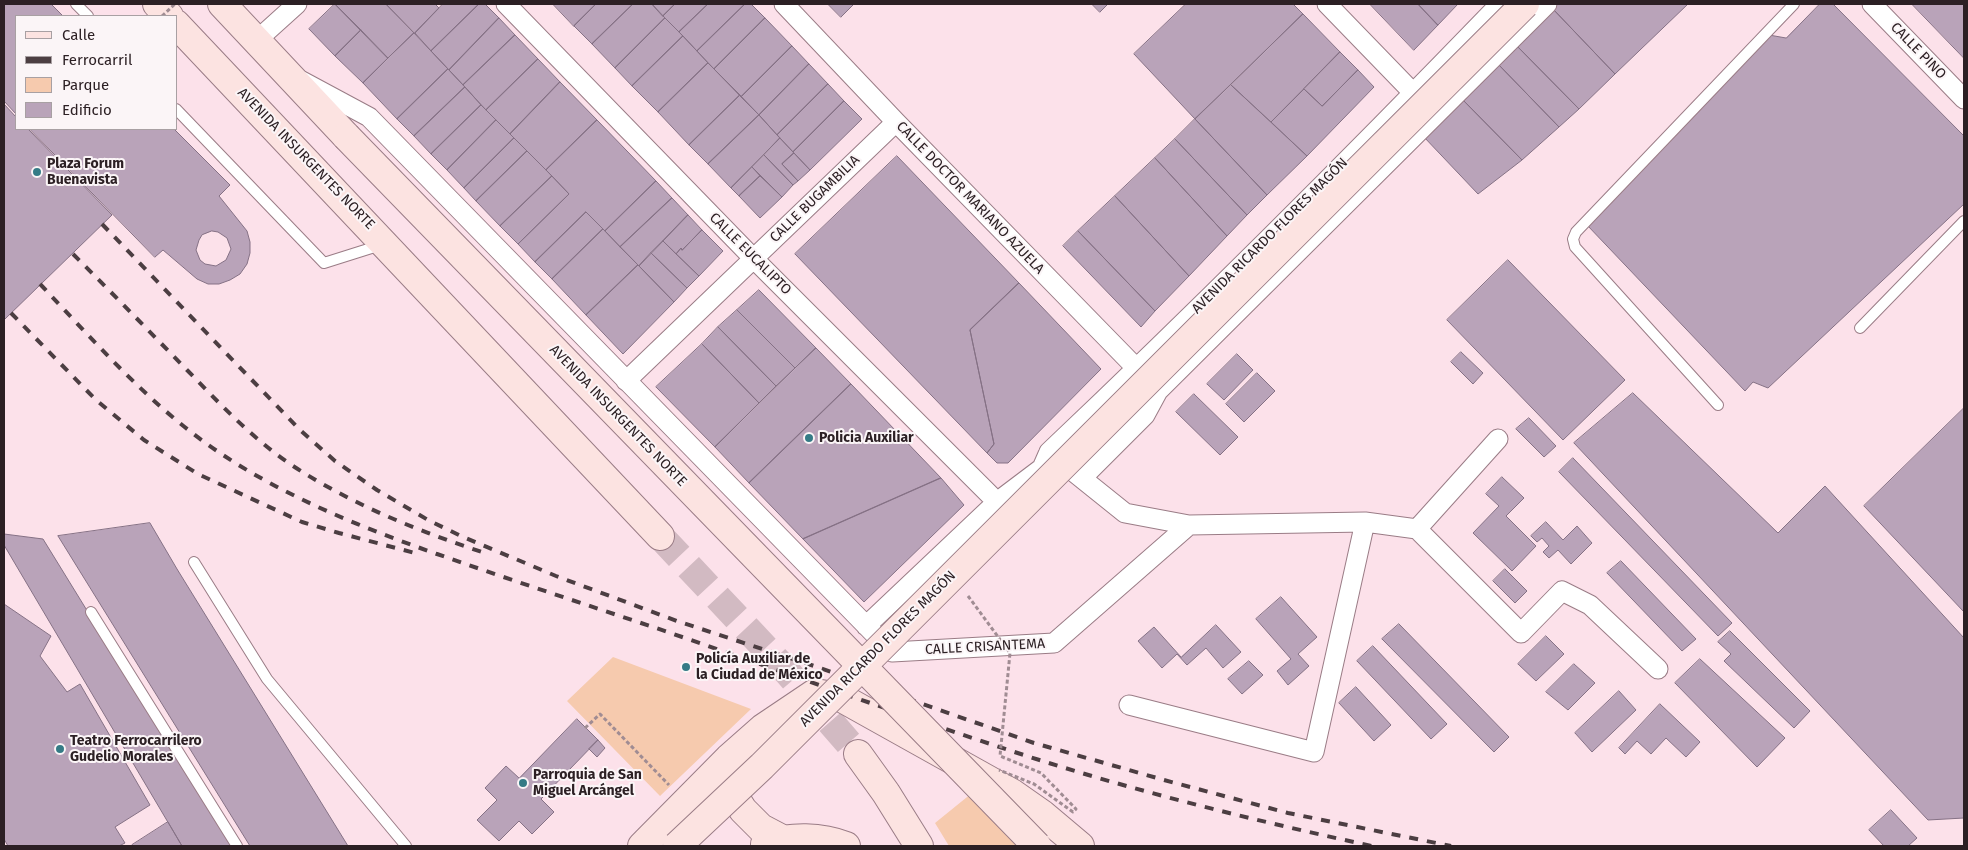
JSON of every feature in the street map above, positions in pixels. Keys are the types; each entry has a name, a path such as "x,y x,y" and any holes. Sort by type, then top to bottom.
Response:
{"main road":[{"path":"157,4 168,15"},
{"name":"AVENIDA INSURGENTES NORTE","path":"222,4 346,136 1036,846"},
{"name":"AVENIDA RICARDO FLORES MAGÓN","path":"678,846 762,766 1525,4"},
{"name":"AVENIDA INSURGENTES NORTE","path":"178,26 386,243 660,536"},
{"path":"646,842 729,758 763,728 814,693 840,697 1012,793 1042,814 1080,846"},
{"path":"858,754 886,793 919,846"},
{"path":"729,758 728,788 742,810 761,828 765,844 831,840 846,846"},
{"path":"646,842 676,834 694,846"}],"street":[{"path":"256,41 297,4"},
{"name":"CALLE EUCALIPTO","path":"506,4 753,258 997,502"},
{"name":"CALLE DOCTOR MARIANO AZUELA","path":"784,4 1158,391"},
{"path":"1327,4 1435,115"},
{"name":"AVENIDA RICARDO FLORES MAGÓN","path":"866,626 997,502 1050,460 1136,369 1414,93 1500,4"},
{"path":"1082,478 1145,415 1158,391 1547,4"},
{"name":"CALLE PINO","path":"1872,4 1964,98"},
{"name":"AVENIDA INSURGENTES NORTE","path":"285,71 370,117 866,626"},
{"name":"CALLE BUGAMBILIA","path":"626,381 896,122"},
{"name":"AVENIDA RICARDO FLORES MAGÓN","path":"1050,460 1145,415"},
{"path":"1417,529 1498,439"},
{"path":"1050,460 1082,478 1126,513 1189,525 1365,522 1417,529 1521,633 1562,591 1590,605 1658,669"},
{"path":"1129,705 1314,752 1365,522"},
{"name":"CALLE CRISANTEMA","path":"866,626 892,652 1054,643 1189,525"}],"lane":[{"path":"76,4 87,15"},
{"path":"1718,405 1575,247 1574,239 1576,232 1794,4"},
{"path":"178,111 324,263 386,243"},
{"path":"1860,328 1964,221"},
{"path":"194,562 267,680 406,846"},
{"path":"91,612 238,846"}],"path":[{"path":"163,15 175,4"},
{"path":"965,591 1010,653 1000,756 1041,773 1076,810 1073,812 1034,784 992,768"},
{"path":"585,728 600,714 649,765"}],"green space":[{"path":"613,657 751,709 660,796 567,701"},
{"path":"972,793 1047,846 949,846 935,823"}],"building":[{"path":"4,4 51,4 62,15 15,15 15,113 4,101"},
{"path":"335,4 386,4 414,33 388,58"},
{"path":"335,4 361,30 335,56 309,29"},
{"path":"386,4 435,4 439,8 415,33"},
{"path":"443,4 479,4 431,51 415,33"},
{"path":"479,4 485,4 499,18 449,70 431,51"},
{"path":"553,4 596,4 574,26"},
{"path":"596,4 633,4 592,44 574,26"},
{"path":"633,4 652,4 665,18 615,68 592,44"},
{"path":"652,4 675,4 663,16"},
{"path":"675,4 708,4 679,32 663,16"},
{"path":"708,4 745,4 697,51 679,32"},
{"path":"745,4 751,4 765,18 714,69 697,51"},
{"path":"828,4 854,4 841,17"},
{"path":"1092,4 1108,4 1100,12"},
{"path":"1186,4 1293,4 1303,14 1195,119 1134,54"},
{"path":"1370,4 1418,4 1438,25 1414,50"},
{"path":"1418,4 1458,4 1438,25"},
{"path":"1556,4 1688,4 1615,74 1552,8"},
{"path":"1820,4 1833,4 1964,136 1964,204 1768,388 1753,382 1745,391 1587,225 1769,35 1786,38"},
{"path":"1912,4 1964,4 1964,58"},
{"path":"1552,8 1615,74 1579,109 1515,44"},
{"path":"1303,14 1340,52 1271,122 1231,85"},
{"path":"499,18 515,35 463,85 449,70"},
{"path":"665,18 683,36 632,86 615,68"},
{"path":"765,18 792,46 741,97 714,69"},
{"path":"361,30 388,58 363,83 335,56"},
{"path":"414,33 448,69 397,119 363,83"},
{"path":"515,35 538,59 486,110 463,85"},
{"path":"683,36 708,63 658,112 632,86"},
{"path":"1515,44 1579,109 1559,127 1497,63"},
{"path":"792,46 809,64 759,115 741,97"},
{"path":"1340,52 1358,70 1322,106 1304,89"},
{"path":"538,59 560,82 510,134 486,110"},
{"path":"708,63 740,95 689,145 658,112"},
{"path":"1497,63 1559,127 1522,160 1461,98"},
{"path":"809,64 828,84 777,135 759,115"},
{"path":"448,69 465,87 414,136 397,119"},
{"path":"1358,70 1374,87 1307,156 1271,122 1304,89 1322,106"},
{"path":"560,82 597,120 546,170 510,134"},
{"path":"828,84 844,101 793,152 777,135"},
{"path":"1231,85 1307,156 1267,195 1195,119"},
{"path":"465,87 481,105 431,154 414,136"},
{"path":"740,95 759,115 708,164 689,145"},
{"path":"1461,98 1522,160 1478,194 1423,136"},
{"path":"844,101 862,119 810,170 793,152"},
{"name":"Plaza Forum Buenavista","path":"4,104 15,116 15,130 29,130 112,215 4,320"},
{"path":"481,105 496,120 447,170 431,154"},
{"path":"759,115 780,138 731,188 708,164"},
{"path":"1195,119 1267,195 1247,215 1175,139"},
{"path":"496,120 514,138 464,188 447,170"},
{"path":"597,120 656,181 605,231 586,212 535,262 518,244 569,194 546,170"},
{"path":"31,130 175,130 230,185 219,196 247,231 250,253 247,264 240,274 219,284 208,284 197,279 163,250 155,257","holes":["212,231 218,232 227,238 231,249 226,260 216,266 205,264 200,260 196,250 202,235"]},
{"path":"514,138 527,151 476,201 464,188"},
{"path":"780,138 794,153 782,164 798,181 793,185 764,155"},
{"path":"1175,139 1247,215 1227,236 1155,158"},
{"path":"527,151 552,176 500,226 476,201"},
{"path":"794,153 810,170 798,181 782,164"},
{"path":"764,155 793,185 782,197 752,167"},
{"path":"897,156 1019,283 970,330 994,444 987,453 795,254"},
{"path":"1155,158 1227,236 1189,276 1115,196"},
{"path":"752,167 760,176 739,196 731,188"},
{"path":"552,176 569,194 518,244 500,226"},
{"path":"760,176 782,197 760,218 739,196"},
{"path":"656,181 672,198 620,247 605,231"},
{"path":"1115,196 1189,276 1155,311 1078,231"},
{"path":"672,198 688,215 639,266 620,247"},
{"path":"586,212 603,229 552,279 535,262"},
{"path":"688,215 702,230 676,254 663,241"},
{"path":"603,229 638,265 586,315 552,279"},
{"path":"702,230 723,251 699,276 676,254"},
{"path":"1078,231 1155,311 1141,327 1063,246"},
{"path":"663,241 699,276 687,288 651,253"},
{"path":"651,253 687,288 674,302 639,266"},
{"path":"1508,260 1625,380 1563,440 1447,320"},
{"path":"638,265 674,302 623,354 586,315"},
{"path":"1019,283 1101,369 1008,463 997,463 987,453 994,444 970,330"},
{"path":"759,290 816,348 795,368 737,310"},
{"path":"737,310 795,368 776,386 718,327"},
{"path":"718,327 776,386 759,403 702,344"},
{"path":"702,344 759,403 715,447 656,387"},
{"path":"816,348 851,384 749,483 715,447"},
{"path":"1461,352 1483,373 1473,384 1451,362"},
{"path":"1237,354 1253,370 1224,400 1207,384"},
{"path":"1257,373 1275,391 1244,422 1226,404"},
{"path":"851,384 941,478 803,539 749,483"},
{"path":"1633,393 1778,533 1825,486 1964,638 1964,818 1928,820 1574,443"},
{"path":"1194,394 1238,437 1220,455 1176,412"},
{"path":"1964,408 1964,612 1864,506"},
{"path":"1529,418 1556,446 1544,457 1516,429"},
{"path":"1573,458 1732,623 1718,636 1559,472"},
{"path":"1502,477 1524,498 1506,516 1536,546 1512,571 1473,533 1499,506 1486,494"},
{"path":"941,478 964,505 864,602 803,539"},
{"path":"1546,522 1563,540 1577,526 1592,543 1571,564 1558,550 1549,558 1543,552 1549,546 1542,538 1537,542 1531,536"},
{"path":"150,523 348,846 250,846 58,536"},
{"path":"4,534 43,539 232,846 182,846 4,545"},
{"path":"1621,561 1696,639 1682,651 1607,573"},
{"path":"1505,569 1527,591 1515,603 1493,581"},
{"path":"1281,597 1317,637 1298,654 1309,666 1288,685 1277,671 1291,659 1256,619"},
{"name":"Teatro Ferrocarrilero Gudelio Morales","path":"4,604 51,636 40,656 67,692 80,684 150,805 115,827 125,843 119,846 8,846 4,839"},
{"path":"1399,624 1509,737 1494,752 1382,639"},
{"path":"1216,625 1241,652 1223,668 1206,648 1187,665 1177,654 1162,668 1138,641 1154,627 1181,657"},
{"path":"1730,631 1810,711 1794,728 1724,661 1731,654 1718,642"},
{"path":"1546,636 1564,654 1536,681 1518,664"},
{"path":"1373,646 1447,724 1431,739 1357,661"},
{"path":"1700,659 1785,738 1757,767 1675,683"},
{"path":"1249,661 1263,675 1242,694 1228,679"},
{"path":"1574,664 1595,683 1568,710 1546,692"},
{"path":"1356,687 1391,725 1374,741 1339,703"},
{"path":"1619,691 1636,710 1592,752 1575,733"},
{"path":"1660,704 1700,742 1686,757 1666,738 1651,754 1637,741 1625,754 1619,748"},
{"name":"Parroquia de San Miguel Arcángel","path":"577,719 598,740 541,799 554,812 532,834 519,821 499,841 477,820 497,800 485,788 506,766 519,778"},
{"path":"598,740 605,748 597,757 589,749"},
{"path":"1891,810 1917,838 1908,846 1884,846 1869,830"},
{"path":"168,822 182,846 132,846 132,845"}],"tunnel":[{"path":"660,536 783,667 858,754"}],"railway":[{"path":"102,224 299,429 335,461 377,490 428,520 461,536 556,576 677,621 814,666 1034,743 1288,813 1451,846"},
{"path":"73,254 249,432 276,454 312,478 359,503 407,525 482,552"},
{"path":"40,284 127,375 197,437 248,471 273,485 354,523 409,544 1030,757 1200,806 1372,846"},
{"path":"11,313 96,400 144,440 198,474 302,522 415,553"}],"place":[{"name":"Plaza Forum Buenavista","path":"37,172"},
{"name":"Policia Auxiliar","path":"809,438"},
{"name":"Policía Auxiliar de la Ciudad de México","path":"686,667"},
{"name":"Teatro Ferrocarrilero Gudelio Morales","path":"60,749"},
{"name":"Parroquia de San Miguel Arcángel","path":"523,783"}]}
